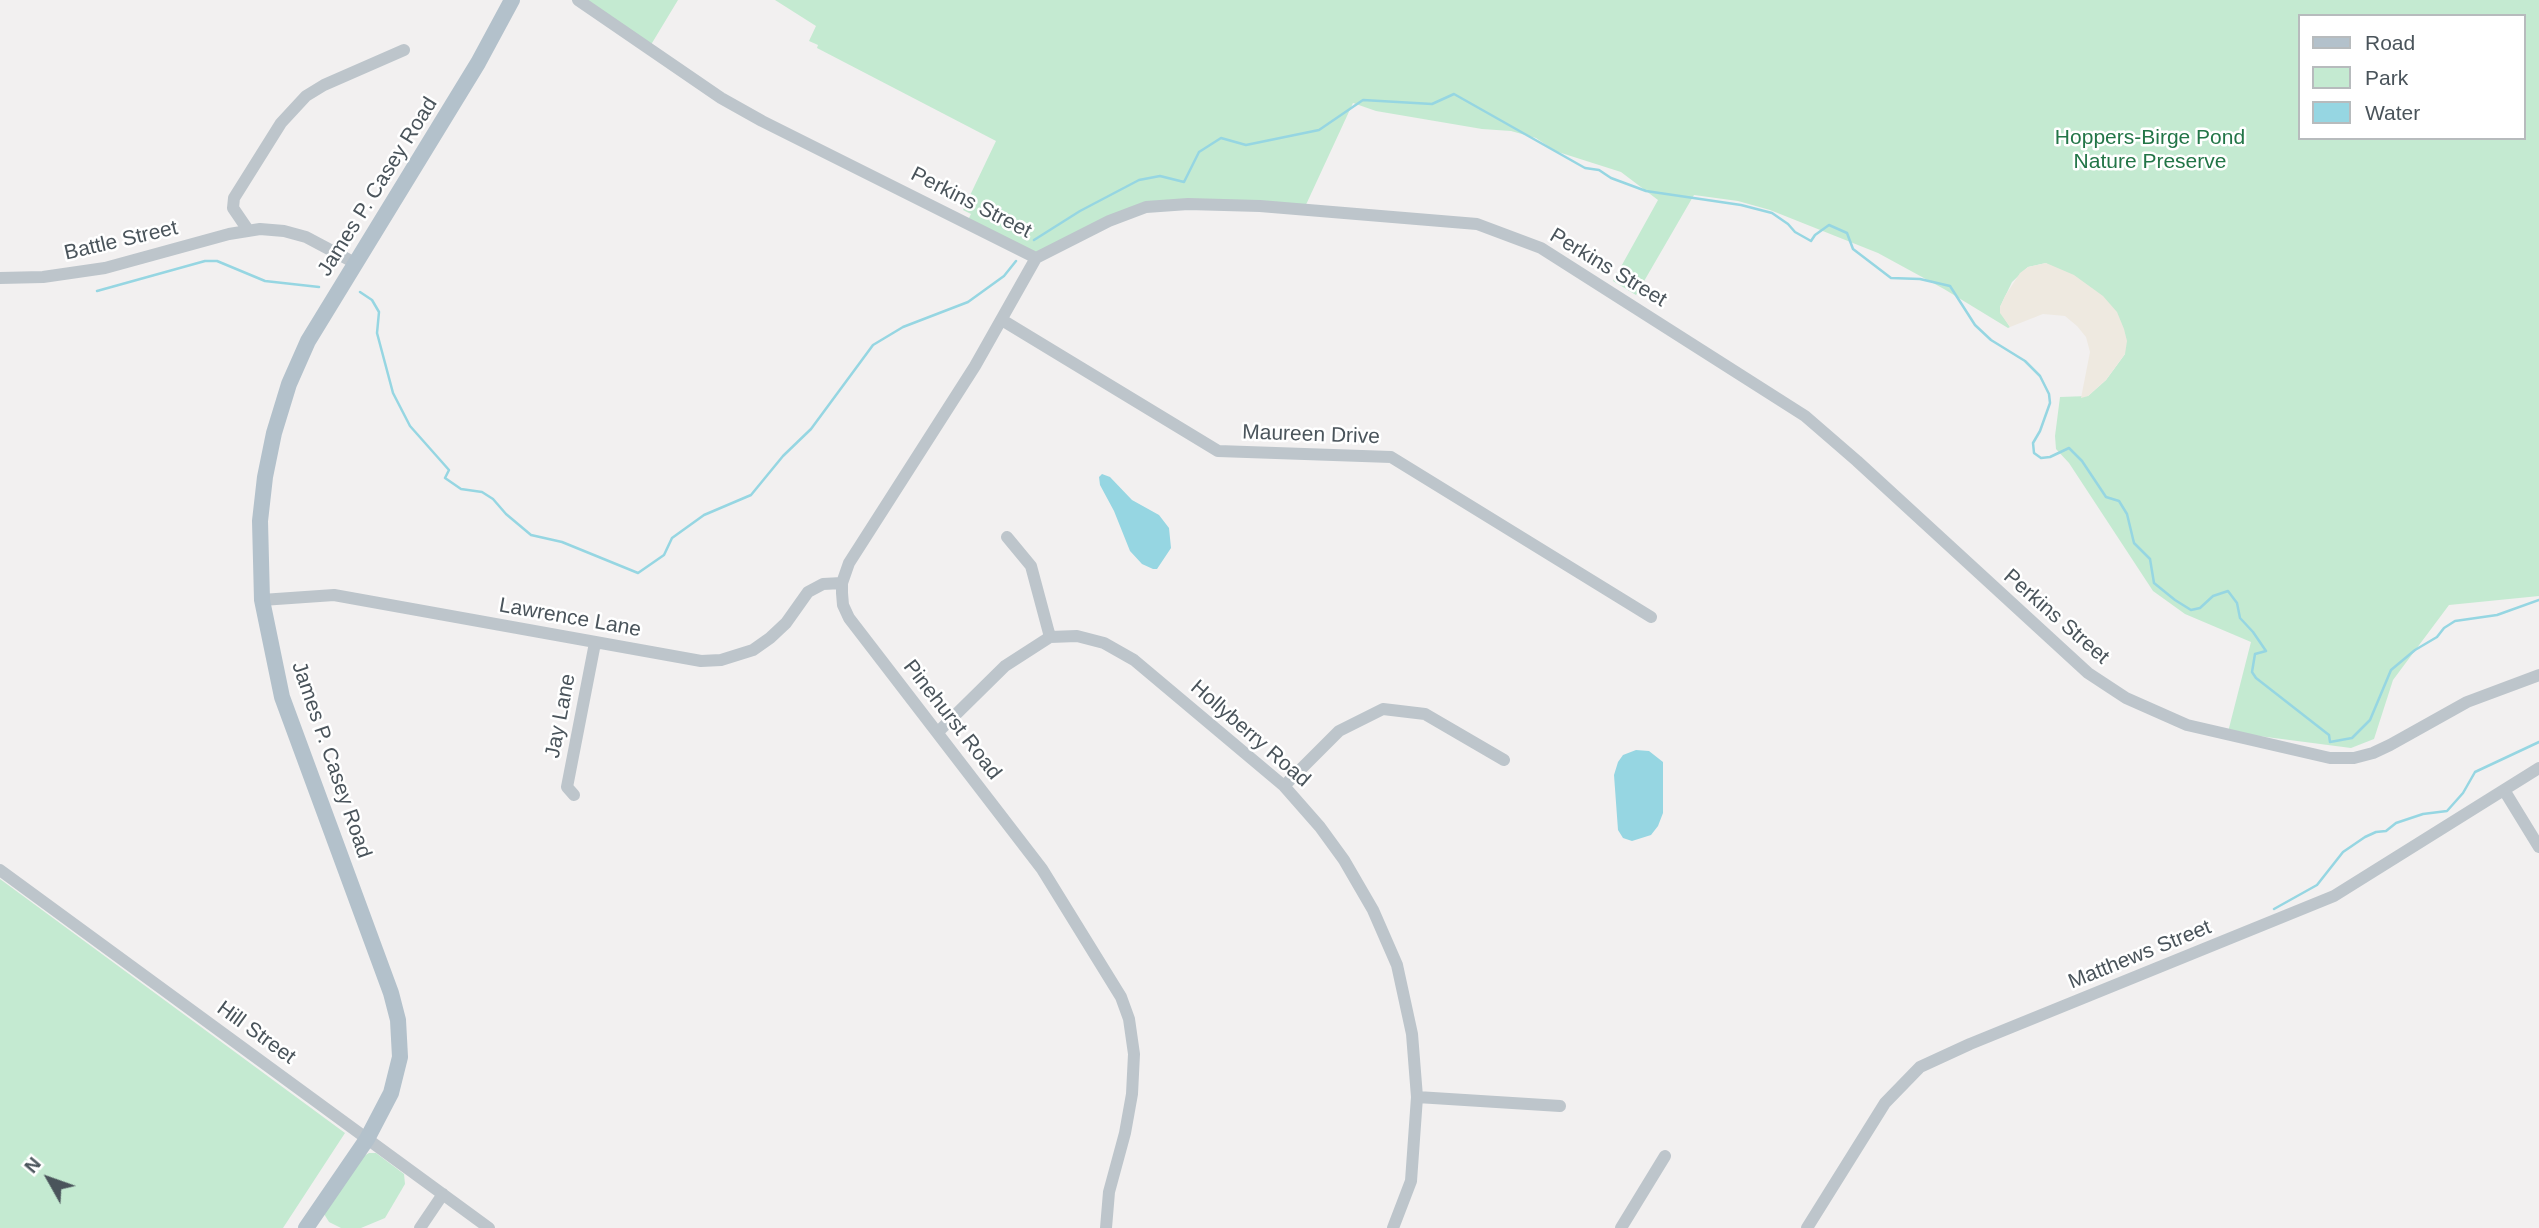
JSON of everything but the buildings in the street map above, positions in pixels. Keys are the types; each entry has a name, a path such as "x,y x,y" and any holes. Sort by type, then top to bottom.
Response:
{"main road":[{"name":"James P. Casey Road","path":"306,1228 367,1139 391,1093 400,1057 398,1020 371,934 282,697 262,600 260,522 265,477 274,433 289,384 308,341 478,63 512,0"}],"street":[{"name":"Perkins Street","path":"578,0 721,98 1036,258 1109,221 1146,207 1188,204 1261,206 1477,224 1552,254 1805,416 2079,665 2126,698 2165,717 2208,732 2330,758 2354,758 2390,745 2467,702 2539,675"},
{"path":"248,230 233,208 234,198 281,123 306,96 324,85 404,50"},
{"name":"Battle Street","path":"0,278 43,277 104,268 248,230 271,229 296,233 355,263"},
{"path":"842,583 849,563 961,388 1036,258"},
{"name":"Maureen Drive","path":"1002,320 1218,451 1391,457 1651,617"},
{"path":"938,732 1004,666 1050,637 1031,566 1006,537"},
{"name":"Lawrence Lane","path":"262,600 334,595 701,661 735,658 753,650 786,623 808,592 823,583 842,583"},
{"name":"Pinehurst Road","path":"842,583 843,605 849,618 1042,869 1121,997 1129,1019 1135,1054 1125,1133 1108,1192 1106,1228"},
{"name":"Hollyberry Road","path":"1050,637 1077,636 1104,643 1134,660 1284,786 1321,827 1344,860 1373,911 1397,965 1412,1034 1417,1097 1411,1181 1393,1228"},
{"name":"Jay Lane","path":"574,795 567,787 596,643"},
{"path":"1284,786 1339,730 1383,709 1425,713 1504,761"},
{"name":"Matthews Street","path":"1807,1228 1885,1103 1920,1067 1970,1044 2334,896 2539,768"},
{"path":"2504,790 2539,846"},
{"name":"Hill Street","path":"0,870 489,1228"},
{"path":"1417,1097 1560,1106"},
{"path":"1628,1226 1665,1156"},
{"path":"420,1228 443,1194"}],"green space":[{"path":"573,0 678,0 649,48"},
{"name":"Hoppers-Birge Pond Nature Preserve","path":"775,0 2539,0 2539,596 2449,605 2393,680 2374,739 2351,748 2228,732 2251,642 2185,614 2153,591 2069,463 2056,449 2060,397 2088,396 2106,380 2125,354 2046,263 2028,267 2012,282 2000,307 2010,327 2008,328 1878,253 1770,210 1738,201 1694,195 1636,295 1613,281 1658,200 1621,172 1555,151 1536,138 1511,131 1482,129 1376,111 1353,103 1304,209 1146,207 1036,258 967,222 971,214 963,210 996,141 817,48 818,45 809,41 816,26"},
{"path":"0,879 345,1133 283,1228 0,1228"},
{"path":"376,1153 404,1174 405,1184 385,1218 361,1228 341,1228 329,1222 324,1214 362,1157"}],"sand":[{"path":"2046,263 2074,275 2103,296 2117,312 2124,329 2127,341 2125,354 2106,380 2088,396 2081,398 2090,352 2086,337 2077,326 2065,316 2043,314 2010,327 2000,313 2005,296 2020,273 2028,267"}],"water":[{"path":"1102,474 1110,477 1132,500 1159,515 1169,528 1171,548 1157,569 1142,564 1130,551 1100,485 1099,477"},
{"path":"1636,750 1649,751 1663,762 1663,813 1651,835 1632,841 1623,838 1618,830 1614,775 1623,755"}],"waterway":[{"path":"1034,240 1080,211 1139,180 1160,176 1184,182 1199,152 1221,138 1246,145 1319,130 1363,100 1432,104 1454,94 1585,168 1599,170 1611,178 1646,191 1741,205 1772,213 1811,241 1829,225 1847,233 1853,249 1891,278 1920,279 1950,286 1975,325 1991,340 2025,361 2040,376 2049,394 2050,403 2033,443 2034,453 2041,458 2050,457 2069,448 2082,461 2106,497 2119,501 2127,514 2134,543 2150,559 2154,583 2175,600 2191,610 2200,608 2213,596 2228,591 2237,603 2240,618 2266,651 2255,654 2252,672 2256,678 2329,735 2330,742 2352,738 2370,720 2391,670 2415,650 2437,637 2444,628 2455,621 2497,615 2539,600"},
{"path":"97,291 205,261 217,261 265,281 319,287"},
{"path":"360,292 372,300 379,312 377,333 393,393 410,426 449,470 445,478 461,489 482,492 493,499 531,535 562,542 638,573 664,555 672,538 704,515 751,495 783,456 811,429 873,345 903,327 968,302 1004,276 1016,261"},
{"path":"2274,909 2317,885 2343,852 2365,837 2386,831 2396,823 2423,814 2447,811 2463,793 2475,772 2539,742"}]}
